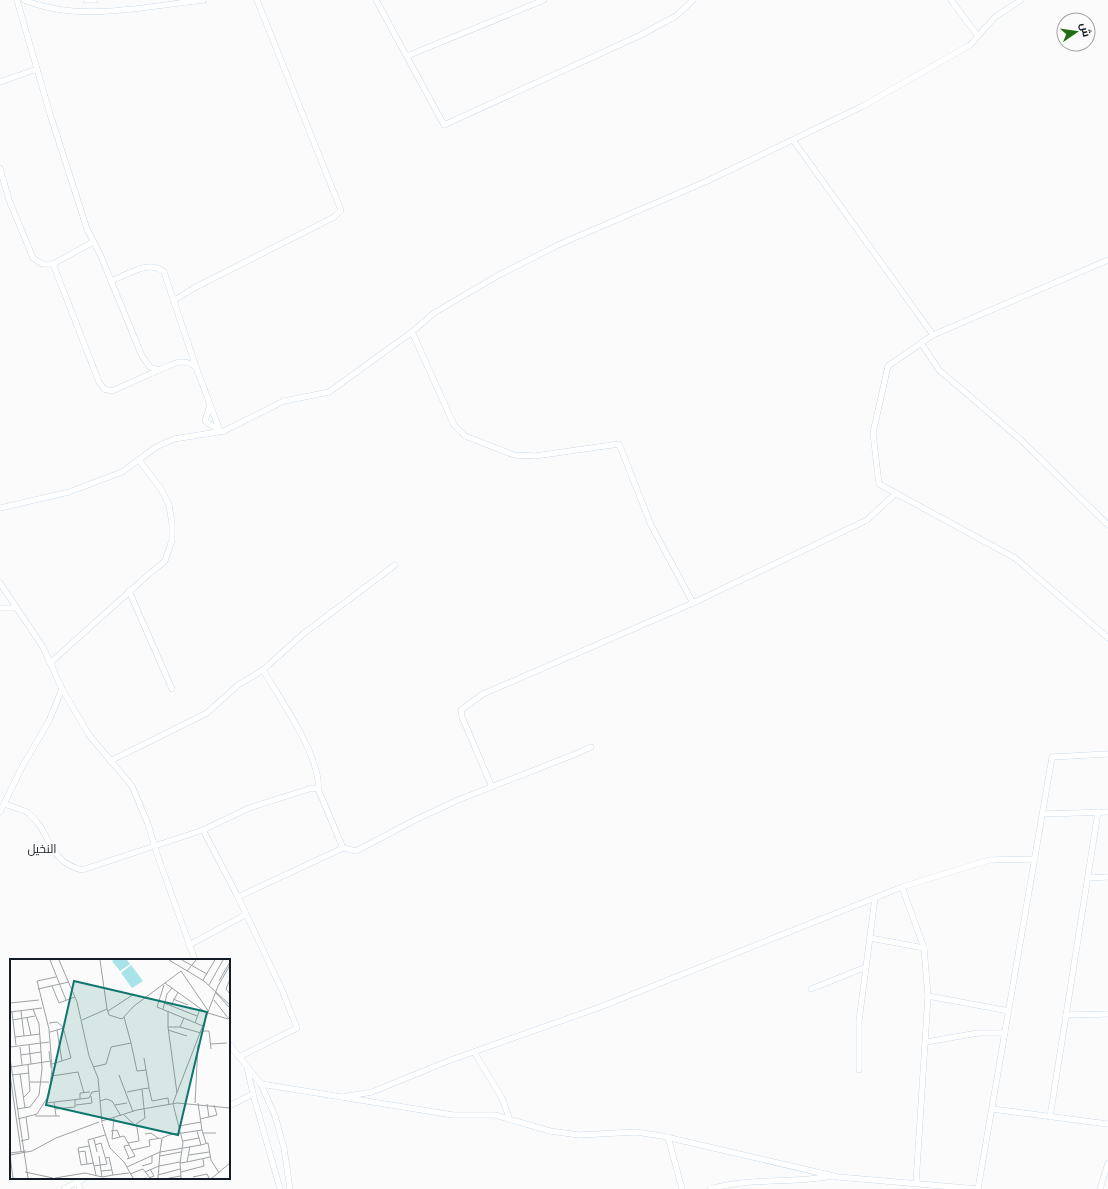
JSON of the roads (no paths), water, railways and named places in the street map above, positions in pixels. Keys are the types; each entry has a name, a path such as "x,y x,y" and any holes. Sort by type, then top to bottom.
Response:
{"street":[{"path":"17,0 87,229 111,280 142,356 150,367 159,370"},
{"path":"24,0 64,12 90,13 204,0"},
{"path":"86,0 94,0"},
{"path":"173,301 194,288 334,217 341,210 257,0"},
{"path":"376,0 444,125 641,36 676,16 690,1"},
{"path":"407,56 544,0"},
{"path":"951,0 978,36"},
{"path":"0,508 69,492 122,472 156,447 174,439 220,431 284,401 329,392 412,332 434,314 499,275 560,244 705,182 863,106 970,45 995,17 1021,0"},
{"path":"0,82 37,69"},
{"path":"793,140 933,335"},
{"path":"0,168 9,200 33,258 42,264 53,262 93,242"},
{"path":"1108,260 933,335 888,366 873,433 878,484 1015,558 1108,638"},
{"path":"53,262 100,382 104,388 112,391 178,362 188,362 196,367"},
{"path":"111,280 150,266 158,267 164,272 196,367 220,431"},
{"path":"412,332 454,425 465,436 514,455 542,455 619,444 651,525 693,603"},
{"path":"921,343 939,370 1021,440 1108,525"},
{"path":"210,405 205,421 220,431"},
{"path":"50,663 129,591 165,561 172,540 172,524 169,504 161,489 139,460"},
{"path":"492,787 462,717 461,710 483,694 693,603 867,520 896,493"},
{"path":"110,761 207,713 238,685 263,670 303,634 395,565"},
{"path":"0,583 15,608 43,646 62,688 88,735 132,786 148,824 154,846 195,959"},
{"path":"129,591 172,689"},
{"path":"0,608 15,608"},
{"path":"263,670 310,751 319,783 318,789 343,848"},
{"path":"0,812 22,767 49,721 62,688"},
{"path":"238,897 343,848 356,851 415,820 458,800 573,755 591,746"},
{"path":"261,1084 339,1098 453,1115 495,1115 550,1131 579,1135 636,1132 668,1137 834,1176 916,1184 935,1188 978,1189 1052,757 1108,754"},
{"path":"5,804 27,812 41,826 47,841 58,858 70,867 82,870 203,830 249,808 312,788 318,789"},
{"path":"1050,1117 1098,812"},
{"path":"1043,814 1108,812"},
{"path":"203,830 238,897 245,915 282,990 297,1028 239,1056"},
{"path":"339,1098 372,1092 474,1052 603,1006 902,887 989,860 1035,859"},
{"path":"1088,878 1108,878"},
{"path":"902,887 924,948 928,996 916,1184"},
{"path":"859,1070 858,1021 875,898"},
{"path":"189,945 245,915"},
{"path":"870,938 924,948"},
{"path":"811,989 866,967"},
{"path":"928,996 1009,1011"},
{"path":"1066,1015 1108,1014"},
{"path":"926,1042 978,1033 1005,1033"},
{"path":"230,1045 261,1084 275,1116 284,1148 290,1189"},
{"path":"474,1052 502,1098 510,1120"},
{"path":"246,1066 280,1189"},
{"path":"230,1106 253,1094"},
{"path":"992,1109 1108,1124"},
{"path":"668,1137 682,1189"},
{"path":"1100,1189 1108,1163"},
{"path":"710,1189 745,1182 812,1180 834,1176"},
{"path":"64,1189 84,1179"},
{"path":"77,1182 80,1189"}],"district":[{"name":"النخيل","path":"42,849"}]}
